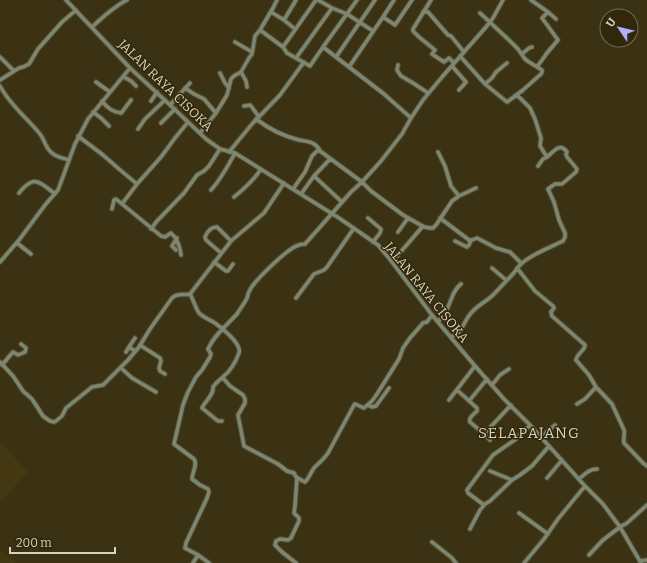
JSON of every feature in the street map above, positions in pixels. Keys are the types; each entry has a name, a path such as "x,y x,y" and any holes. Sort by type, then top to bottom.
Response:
{"street":[{"name":"JALAN RAYA CISOKA","path":"66,0 130,68 206,139 220,149 235,153 284,183 354,228 382,249 432,315 474,366 585,486 604,504 620,527 640,562"},
{"path":"92,28 107,13 127,0"},
{"path":"200,133 216,113 227,95 231,79 241,72 250,58 255,36 277,0"},
{"path":"284,20 296,0"},
{"path":"283,47 317,0 347,14 373,31"},
{"path":"336,57 375,0"},
{"path":"349,67 394,0"},
{"path":"383,17 395,25 412,0"},
{"path":"431,0 413,31 435,50 432,54 444,62 449,58 466,82 459,90"},
{"path":"209,563 185,548 185,545 207,498 209,492 208,488 192,480 196,462 174,444 183,405 188,392 210,357 211,354 208,349 210,344 237,313 248,297 249,291 263,273 292,248 299,244 305,244 381,161 402,134 428,93 490,22 503,0"},
{"path":"531,0 556,19"},
{"path":"260,30 283,47 288,53 310,66 355,1"},
{"path":"296,58 332,8"},
{"path":"0,80 14,71 27,66 38,49 62,22 76,10"},
{"path":"271,12 295,29"},
{"path":"423,12 428,12 464,52"},
{"path":"537,67 558,40 542,19 542,17 548,12"},
{"path":"460,56 485,84 507,102 542,72 542,70 529,62 510,41 480,13"},
{"path":"235,42 252,52"},
{"path":"324,47 384,94 411,118"},
{"path":"522,54 532,47"},
{"path":"0,57 14,71"},
{"path":"229,152 280,95 304,62"},
{"path":"485,84 507,63"},
{"path":"398,65 396,70 401,76 413,82 428,93"},
{"path":"0,262 17,243 55,194 60,186 78,136 93,112 124,77 130,68"},
{"path":"241,72 248,87"},
{"path":"220,73 229,88"},
{"path":"124,77 136,86"},
{"path":"96,82 110,92"},
{"path":"170,104 190,83"},
{"path":"0,86 5,96 41,135 47,148 57,156 69,160"},
{"path":"185,88 204,99 216,113"},
{"path":"151,101 157,92"},
{"path":"517,95 530,108 535,118 541,138 540,146 547,157"},
{"path":"102,102 108,108 121,113 131,100"},
{"path":"138,129 145,119 166,100"},
{"path":"244,106 250,105 266,127 275,132 299,140 310,141 330,159 362,182 370,191 422,226 433,228 452,201 476,188"},
{"path":"161,123 175,109"},
{"path":"93,112 109,126"},
{"path":"122,204 188,122"},
{"path":"78,136 137,184"},
{"path":"450,337 456,335 472,312 491,297 521,263 539,251 563,241 565,238 565,233 548,190 555,184 562,184 576,172 577,169 567,156 563,147 556,149 538,166"},
{"path":"151,229 184,193 197,175 209,166 220,149"},
{"path":"293,189 312,156 317,151 320,151"},
{"path":"438,152 445,166 451,186 459,196"},
{"path":"211,190 216,185 235,153"},
{"path":"300,194 330,159"},
{"path":"234,197 247,186 261,169"},
{"path":"314,176 342,202"},
{"path":"18,193 34,181 39,182 55,194"},
{"path":"21,344 26,348 25,352 18,355 13,352 1,364 13,376 23,391 32,399 43,416 54,422 62,416 66,408 87,391 92,387 102,385 121,368 136,351 172,298 176,295 190,294 220,253 231,241 264,213 284,183"},
{"path":"112,209 115,199 161,236 171,233 177,238 181,255"},
{"path":"368,218 381,229 380,233 373,242"},
{"path":"398,232 408,218"},
{"path":"440,218 469,240 477,238 514,255 521,263"},
{"path":"392,262 422,226"},
{"path":"220,253 206,240 205,237 211,228 217,227 231,241"},
{"path":"296,298 314,274 324,270 327,267 354,228"},
{"path":"176,250 172,246 177,238"},
{"path":"455,241 467,247 471,240"},
{"path":"17,243 31,254"},
{"path":"214,262 226,271 233,264"},
{"path":"492,268 506,280"},
{"path":"517,268 535,291 553,306 553,310 551,312 552,316 585,345 585,348 577,356 576,360 589,375 596,387 612,404 624,430 624,443 647,466"},
{"path":"438,322 448,309 454,293 461,284"},
{"path":"190,294 198,313 230,336 237,344 240,351 230,370 213,387 214,390 202,408 218,422 222,421"},
{"path":"223,378 230,386 243,395 245,399 245,403 238,415 244,446 278,464 287,471 294,473 297,478 305,482 313,469 328,453 354,405 363,408 368,405 393,369 403,348 410,338 423,323 427,322 432,315"},
{"path":"126,352 135,338"},
{"path":"140,344 160,358 161,361 158,368 165,374"},
{"path":"129,347 136,351"},
{"path":"449,400 474,366"},
{"path":"121,368 132,378 156,392"},
{"path":"492,385 500,375 508,369"},
{"path":"468,401 487,379"},
{"path":"577,404 585,399 596,387"},
{"path":"368,405 372,407 376,406 389,388"},
{"path":"457,390 477,408 478,410 470,419 470,422 490,440"},
{"path":"484,434 511,406"},
{"path":"484,505 468,493 467,490 493,455 516,439 530,425"},
{"path":"541,437 555,425"},
{"path":"470,528 484,505 512,480 532,466 549,446"},
{"path":"547,478 562,460"},
{"path":"579,479 588,471 597,469"},
{"path":"490,472 512,480"},
{"path":"296,563 275,545 280,539 288,540 291,538 299,521 299,518 294,513 297,478"},
{"path":"524,563 585,486"},
{"path":"589,555 603,540 627,523 647,505"},
{"path":"519,513 548,534"},
{"path":"432,542 456,563"},
{"path":"193,563 198,555"},
{"path":"640,562 647,560"}],"shaded area":[{"path":"0,442 28,472 0,502"},
{"path":"0,550 16,563 0,563"}],"district":[{"name":"SELAPAJANG","path":"529,433"}]}
